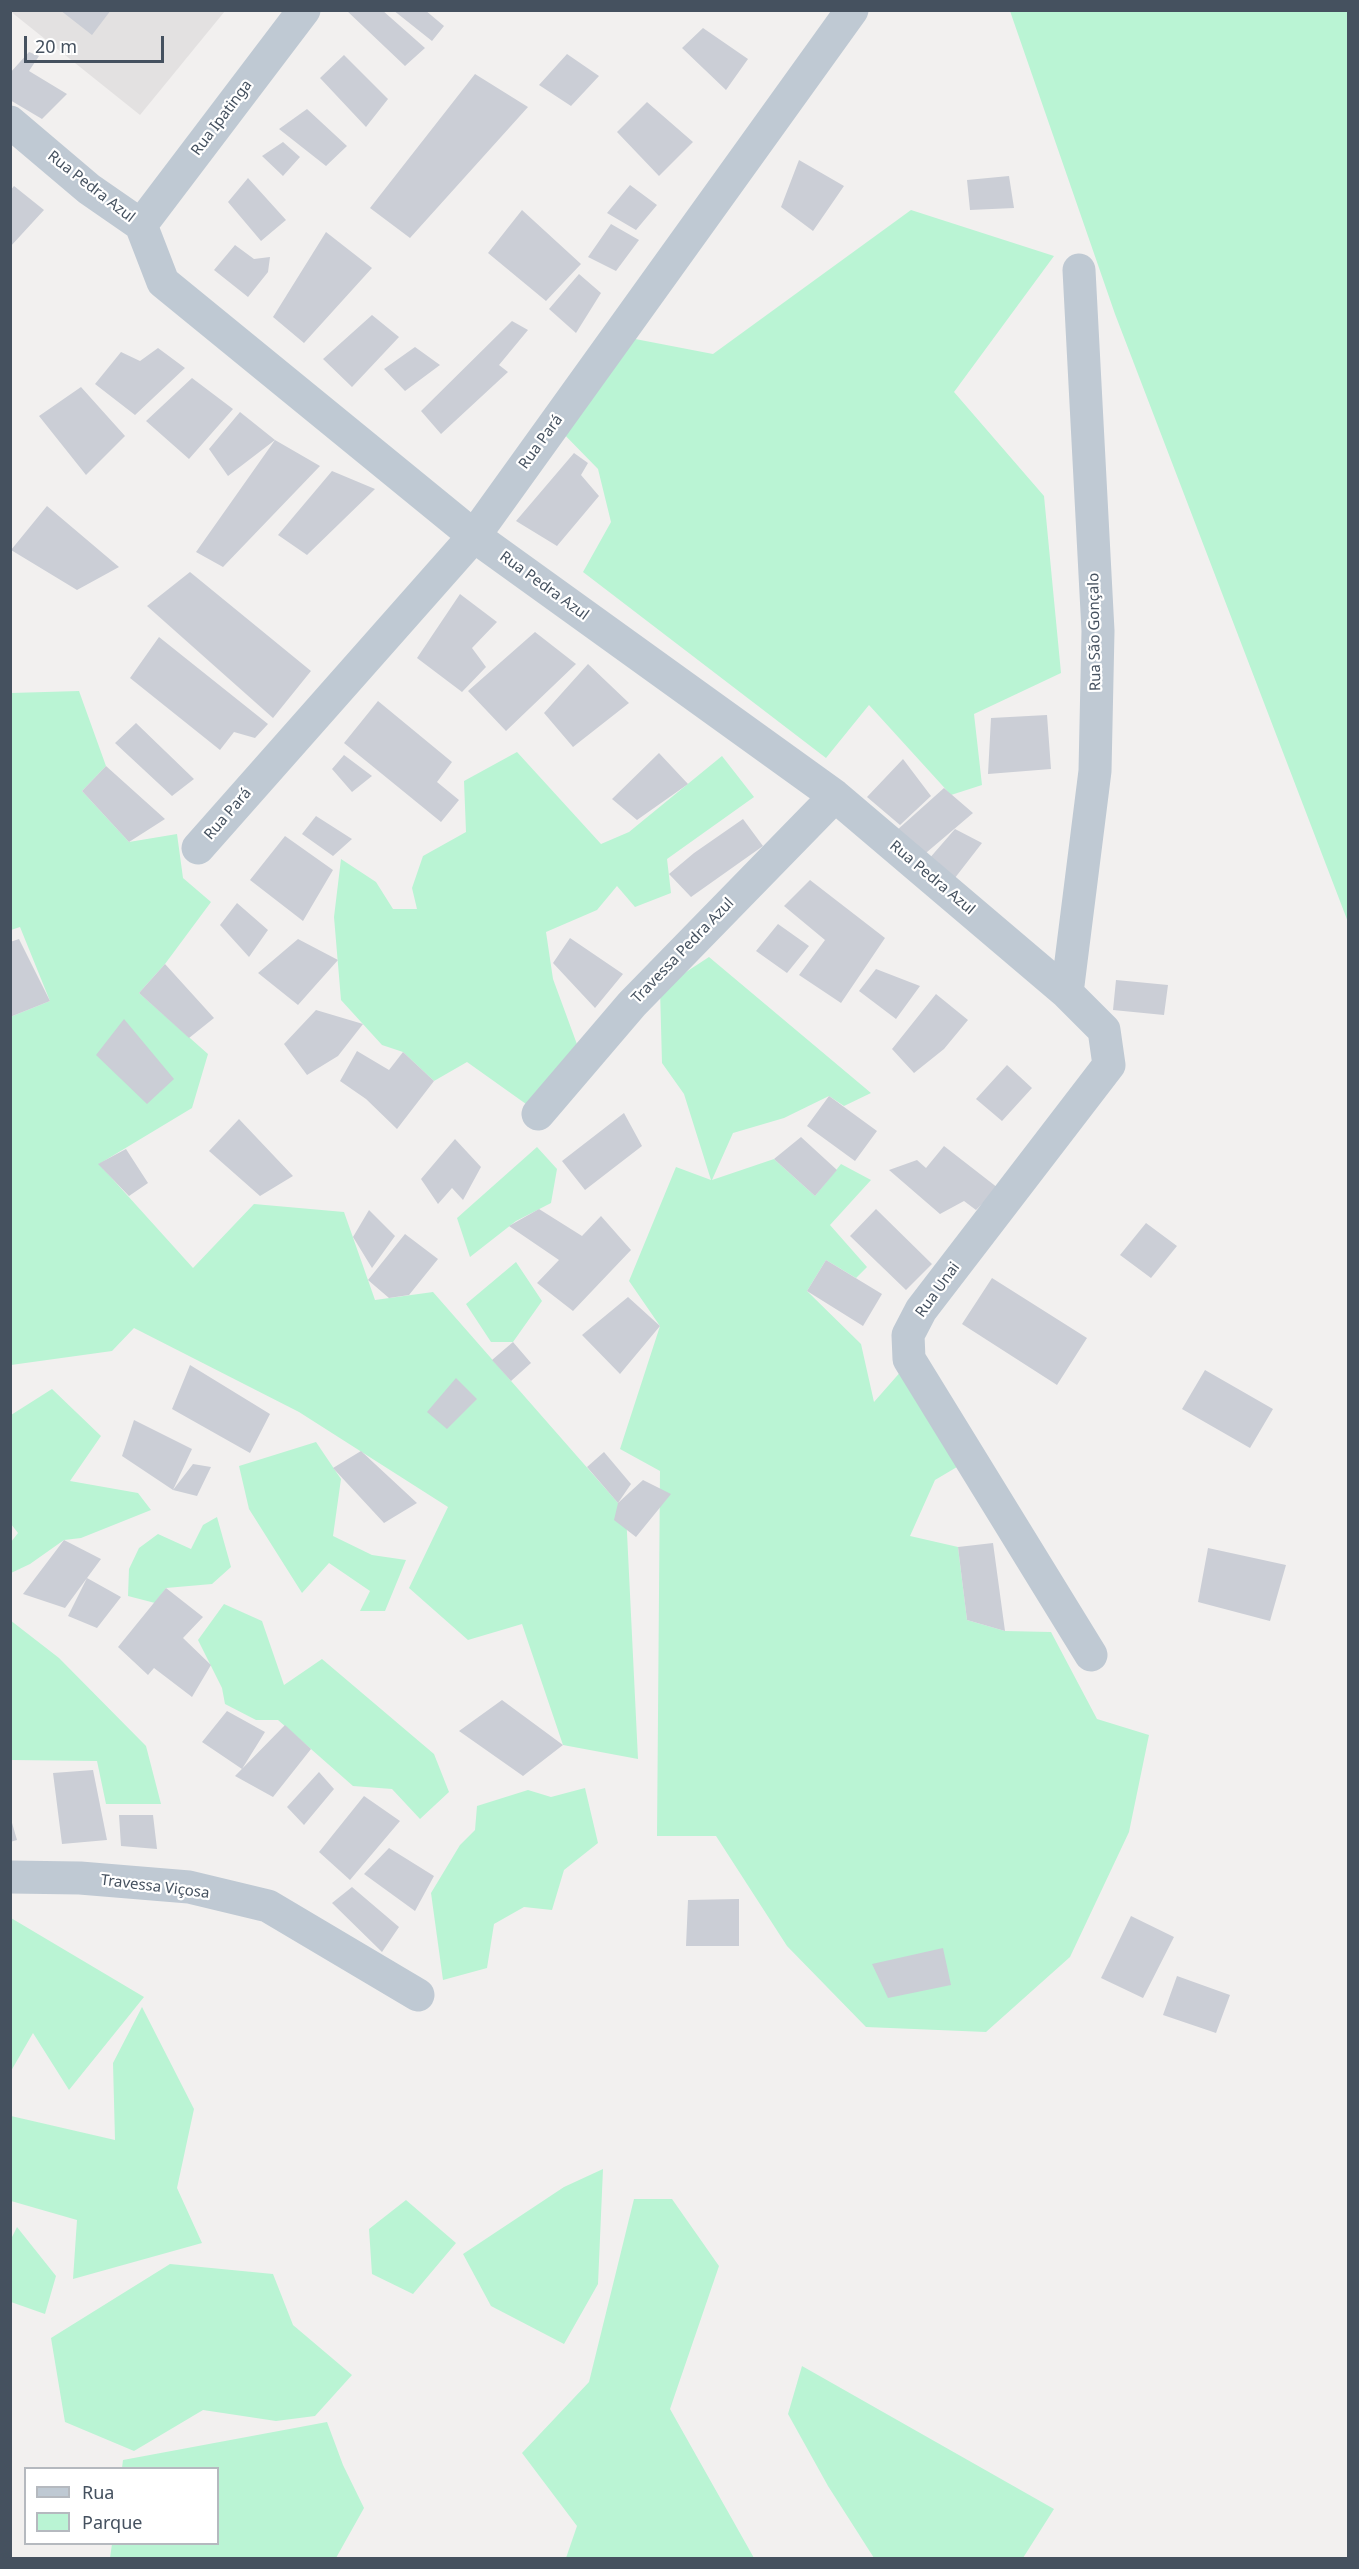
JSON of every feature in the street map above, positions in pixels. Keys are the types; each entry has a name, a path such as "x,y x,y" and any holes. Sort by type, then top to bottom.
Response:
{"street":[{"name":"Rua Ipatinga","path":"141,225 304,10"},
{"name":"Rua Pará","path":"198,848 474,536 852,10"},
{"name":"Rua Pedra Azul","path":"10,122 89,189 141,225 164,282 474,536 836,796 1066,993 1104,1030"},
{"name":"Rua São Gonçalo","path":"1066,993 1096,759 1098,631 1079,270"},
{"name":"Travessa Pedra Azul","path":"538,1114 664,970 836,796"},
{"name":"Rua Unai","path":"1091,1654 909,1359 908,1335 921,1310 1109,1065 1104,1030"},
{"name":"Travessa Viçosa","path":"10,1877 80,1878 189,1887 268,1906 418,1995"}],"shaded area":[{"path":"10,11 225,11 140,115"}],"green space":[{"path":"1010,11 1348,11 1348,922 1115,314"},
{"path":"911,210 1054,256 954,392 1044,496 1061,673 974,714 982,785 951,795 869,705 826,758 583,572 611,522 598,469 555,425 630,338 713,354"},
{"path":"79,691 106,766 82,791 129,842 177,834 183,878 211,902 165,964 139,993 208,1054 192,1108 99,1164 193,1268 254,1204 344,1212 375,1300 433,1292 626,1512 638,1759 563,1745 522,1624 468,1640 409,1588 448,1507 299,1412 134,1328 112,1351 11,1365 10,1017 50,1001 20,927 11,930 11,693"},
{"path":"517,752 601,844 629,832 722,756 754,797 667,859 671,893 635,907 617,886 597,910 546,932 553,979 578,1047 526,1104 467,1062 434,1081 403,1052 382,1045 341,1000 334,917 341,859 376,882 393,909 417,909 412,888 423,856 466,832 464,781"},
{"path":"709,957 871,1093 844,1106 829,1096 784,1118 733,1133 712,1180 774,1159 815,1196 841,1164 871,1180 830,1225 867,1267 856,1278 826,1260 807,1291 861,1344 874,1402 903,1369 962,1464 935,1480 910,1536 958,1547 967,1620 1005,1631 1051,1632 1097,1719 1149,1735 1129,1832 1070,1957 986,2032 866,2027 787,1946 716,1836 657,1836 660,1471 620,1449 660,1326 629,1281 676,1167 711,1180 684,1094 662,1063 660,989"},
{"path":"537,1147 557,1169 551,1203 516,1221 470,1257 457,1218"},
{"path":"516,1262 542,1301 513,1342 491,1342 466,1304"},
{"path":"52,1389 101,1436 70,1481 138,1493 151,1510 81,1538 64,1540 30,1564 11,1573 11,1542 18,1533 11,1524 11,1415"},
{"path":"316,1442 341,1479 333,1536 372,1555 406,1560 385,1611 360,1611 370,1591 329,1563 302,1593 249,1509 239,1466"},
{"path":"217,1517 231,1567 212,1584 166,1588 155,1603 128,1596 129,1569 139,1548 158,1534 191,1549 203,1525"},
{"path":"224,1604 262,1621 284,1685 322,1659 434,1754 449,1792 420,1819 392,1789 353,1786 278,1720 256,1720 225,1704 222,1688 198,1640"},
{"path":"10,1620 59,1658 146,1746 161,1804 106,1804 97,1761 11,1760"},
{"path":"585,1788 598,1843 564,1870 552,1910 524,1907 494,1924 487,1968 443,1980 431,1893 460,1845 475,1830 477,1806 528,1790 551,1797"},
{"path":"11,1918 144,1997 69,2090 33,2033 11,2071"},
{"path":"142,2007 194,2109 177,2188 202,2243 73,2279 77,2220 11,2201 11,2116 115,2140 113,2063"},
{"path":"603,2169 598,2284 564,2344 491,2306 463,2254 564,2187"},
{"path":"634,2199 672,2199 719,2266 670,2409 754,2558 566,2558 577,2526 522,2453 589,2382"},
{"path":"406,2200 456,2243 413,2294 372,2274 369,2229"},
{"path":"17,2227 56,2276 45,2314 11,2302 11,2239"},
{"path":"170,2264 273,2274 293,2325 352,2375 315,2416 276,2421 203,2410 134,2451 65,2422 51,2338"},
{"path":"802,2366 1054,2509 1023,2558 874,2558 828,2486 788,2414"},
{"path":"327,2422 343,2465 364,2508 336,2558 110,2558 112,2545 219,2545 219,2467 122,2467 123,2460"}],"building":[{"path":"60,10 111,10 92,35"},
{"path":"346,10 382,10 425,48 405,66"},
{"path":"393,10 425,10 444,26 432,41"},
{"path":"703,28 748,59 726,90 682,48"},
{"path":"29,52 39,56 29,71 67,94 42,119 10,100 10,73"},
{"path":"567,54 599,76 571,106 539,85"},
{"path":"344,55 388,99 366,127 320,78"},
{"path":"475,74 528,107 410,238 370,208"},
{"path":"647,102 693,142 659,176 617,132"},
{"path":"307,109 347,146 326,166 279,129"},
{"path":"283,142 300,157 283,176 262,156"},
{"path":"799,160 844,186 813,231 781,207"},
{"path":"1009,176 1014,208 970,210 967,180"},
{"path":"248,178 286,220 261,241 228,202"},
{"path":"630,185 657,205 636,230 607,213"},
{"path":"14,186 44,210 10,247 10,191"},
{"path":"522,210 581,264 546,301 488,253"},
{"path":"611,224 639,240 616,271 588,257"},
{"path":"326,232 372,268 304,343 273,317"},
{"path":"235,245 254,259 270,257 268,272 248,297 214,270"},
{"path":"579,274 601,293 576,333 549,309"},
{"path":"372,315 399,337 352,387 323,359"},
{"path":"512,321 528,330 499,365 508,372 441,434 421,411"},
{"path":"415,347 440,365 405,391 384,369"},
{"path":"158,348 185,368 135,415 95,384 121,352 140,361"},
{"path":"192,378 233,409 189,459 146,421"},
{"path":"81,387 125,436 86,475 39,416"},
{"path":"240,412 275,440 228,476 209,449"},
{"path":"275,440 320,466 223,567 196,552"},
{"path":"574,453 588,463 581,475 599,496 557,546 516,521"},
{"path":"332,471 375,489 307,555 278,535"},
{"path":"47,506 119,567 77,590 11,550"},
{"path":"190,572 311,671 273,718 147,606"},
{"path":"460,594 497,622 472,648 486,667 462,692 417,658"},
{"path":"535,632 576,664 506,731 468,691"},
{"path":"159,637 268,724 255,738 234,732 220,750 130,678"},
{"path":"588,664 629,703 573,747 544,713"},
{"path":"378,701 452,762 437,782 459,800 441,822 344,743"},
{"path":"1047,715 1051,769 988,774 991,718"},
{"path":"136,723 194,779 172,796 115,743"},
{"path":"659,753 688,784 637,820 612,799"},
{"path":"344,755 372,776 352,792 332,769"},
{"path":"903,759 931,796 900,825 867,797"},
{"path":"106,766 165,819 129,842 82,791"},
{"path":"944,788 973,813 920,858 896,831"},
{"path":"316,816 352,839 333,856 302,834"},
{"path":"743,819 763,846 691,897 669,874 694,853"},
{"path":"955,829 982,843 951,883 928,860"},
{"path":"285,836 333,870 303,921 250,880"},
{"path":"810,880 885,938 841,1003 799,975 825,940 784,906"},
{"path":"237,903 268,930 249,957 220,925"},
{"path":"778,924 809,946 787,973 756,951"},
{"path":"570,938 623,974 595,1008 553,963"},
{"path":"19,939 50,1001 10,1017 10,942"},
{"path":"298,939 338,960 298,1005 258,973"},
{"path":"165,964 214,1018 189,1038 139,993"},
{"path":"876,969 920,986 896,1019 859,991"},
{"path":"1116,980 1168,985 1164,1015 1113,1010"},
{"path":"936,994 968,1020 944,1049 914,1073 892,1049"},
{"path":"316,1010 363,1024 338,1056 307,1075 284,1044"},
{"path":"124,1019 174,1079 147,1104 96,1055"},
{"path":"357,1051 389,1070 403,1052 434,1081 397,1129 366,1099 340,1081"},
{"path":"1007,1065 1032,1088 1002,1121 976,1099"},
{"path":"829,1096 877,1131 855,1161 807,1126"},
{"path":"624,1113 642,1146 585,1190 562,1161"},
{"path":"239,1119 293,1176 260,1196 209,1151"},
{"path":"801,1137 837,1170 815,1196 774,1159"},
{"path":"455,1139 481,1167 463,1200 452,1188 438,1204 421,1179"},
{"path":"944,1146 998,1188 976,1210 964,1201 940,1214 889,1170 917,1160 926,1168"},
{"path":"126,1149 148,1183 129,1196 98,1164"},
{"path":"539,1209 582,1236 601,1216 631,1250 573,1311 537,1283 559,1260 509,1226"},
{"path":"876,1209 932,1264 906,1290 850,1236"},
{"path":"369,1210 395,1236 372,1268 353,1237"},
{"path":"1146,1223 1177,1246 1151,1278 1120,1255"},
{"path":"405,1234 438,1259 409,1295 389,1298 368,1280"},
{"path":"826,1260 882,1294 863,1326 807,1291"},
{"path":"992,1278 1087,1338 1057,1385 962,1324"},
{"path":"628,1297 660,1326 620,1374 582,1335"},
{"path":"513,1342 531,1363 511,1381 492,1360"},
{"path":"190,1365 270,1414 250,1453 172,1409"},
{"path":"1205,1370 1273,1409 1250,1448 1182,1409"},
{"path":"456,1378 477,1399 447,1429 427,1412"},
{"path":"134,1420 192,1449 173,1490 122,1456"},
{"path":"361,1451 417,1503 384,1523 333,1468"},
{"path":"604,1452 631,1484 618,1503 587,1467"},
{"path":"193,1464 211,1467 197,1496 173,1490"},
{"path":"643,1480 671,1494 636,1537 614,1520 618,1503"},
{"path":"64,1540 101,1559 65,1608 23,1594"},
{"path":"993,1543 1005,1631 967,1620 958,1547"},
{"path":"1208,1548 1286,1565 1270,1621 1198,1602"},
{"path":"87,1578 121,1597 97,1628 68,1616"},
{"path":"166,1588 203,1617 183,1638 211,1665 192,1697 154,1668 148,1675 118,1647"},
{"path":"502,1700 563,1745 523,1776 459,1731"},
{"path":"227,1711 265,1732 242,1769 202,1742"},
{"path":"285,1725 311,1749 273,1797 235,1776"},
{"path":"93,1770 107,1840 62,1844 53,1773"},
{"path":"319,1772 334,1789 304,1825 287,1807"},
{"path":"364,1796 400,1821 350,1880 319,1852"},
{"path":"119,1815 153,1815 157,1849 121,1846"},
{"path":"10,1816 17,1840 10,1842"},
{"path":"389,1848 434,1876 415,1911 364,1874"},
{"path":"352,1887 399,1927 382,1952 332,1903"},
{"path":"739,1899 739,1946 686,1946 688,1900"},
{"path":"1131,1916 1174,1937 1143,1998 1101,1978"},
{"path":"943,1948 951,1985 888,1998 872,1964"},
{"path":"1177,1976 1230,1995 1216,2033 1163,2015"}]}
